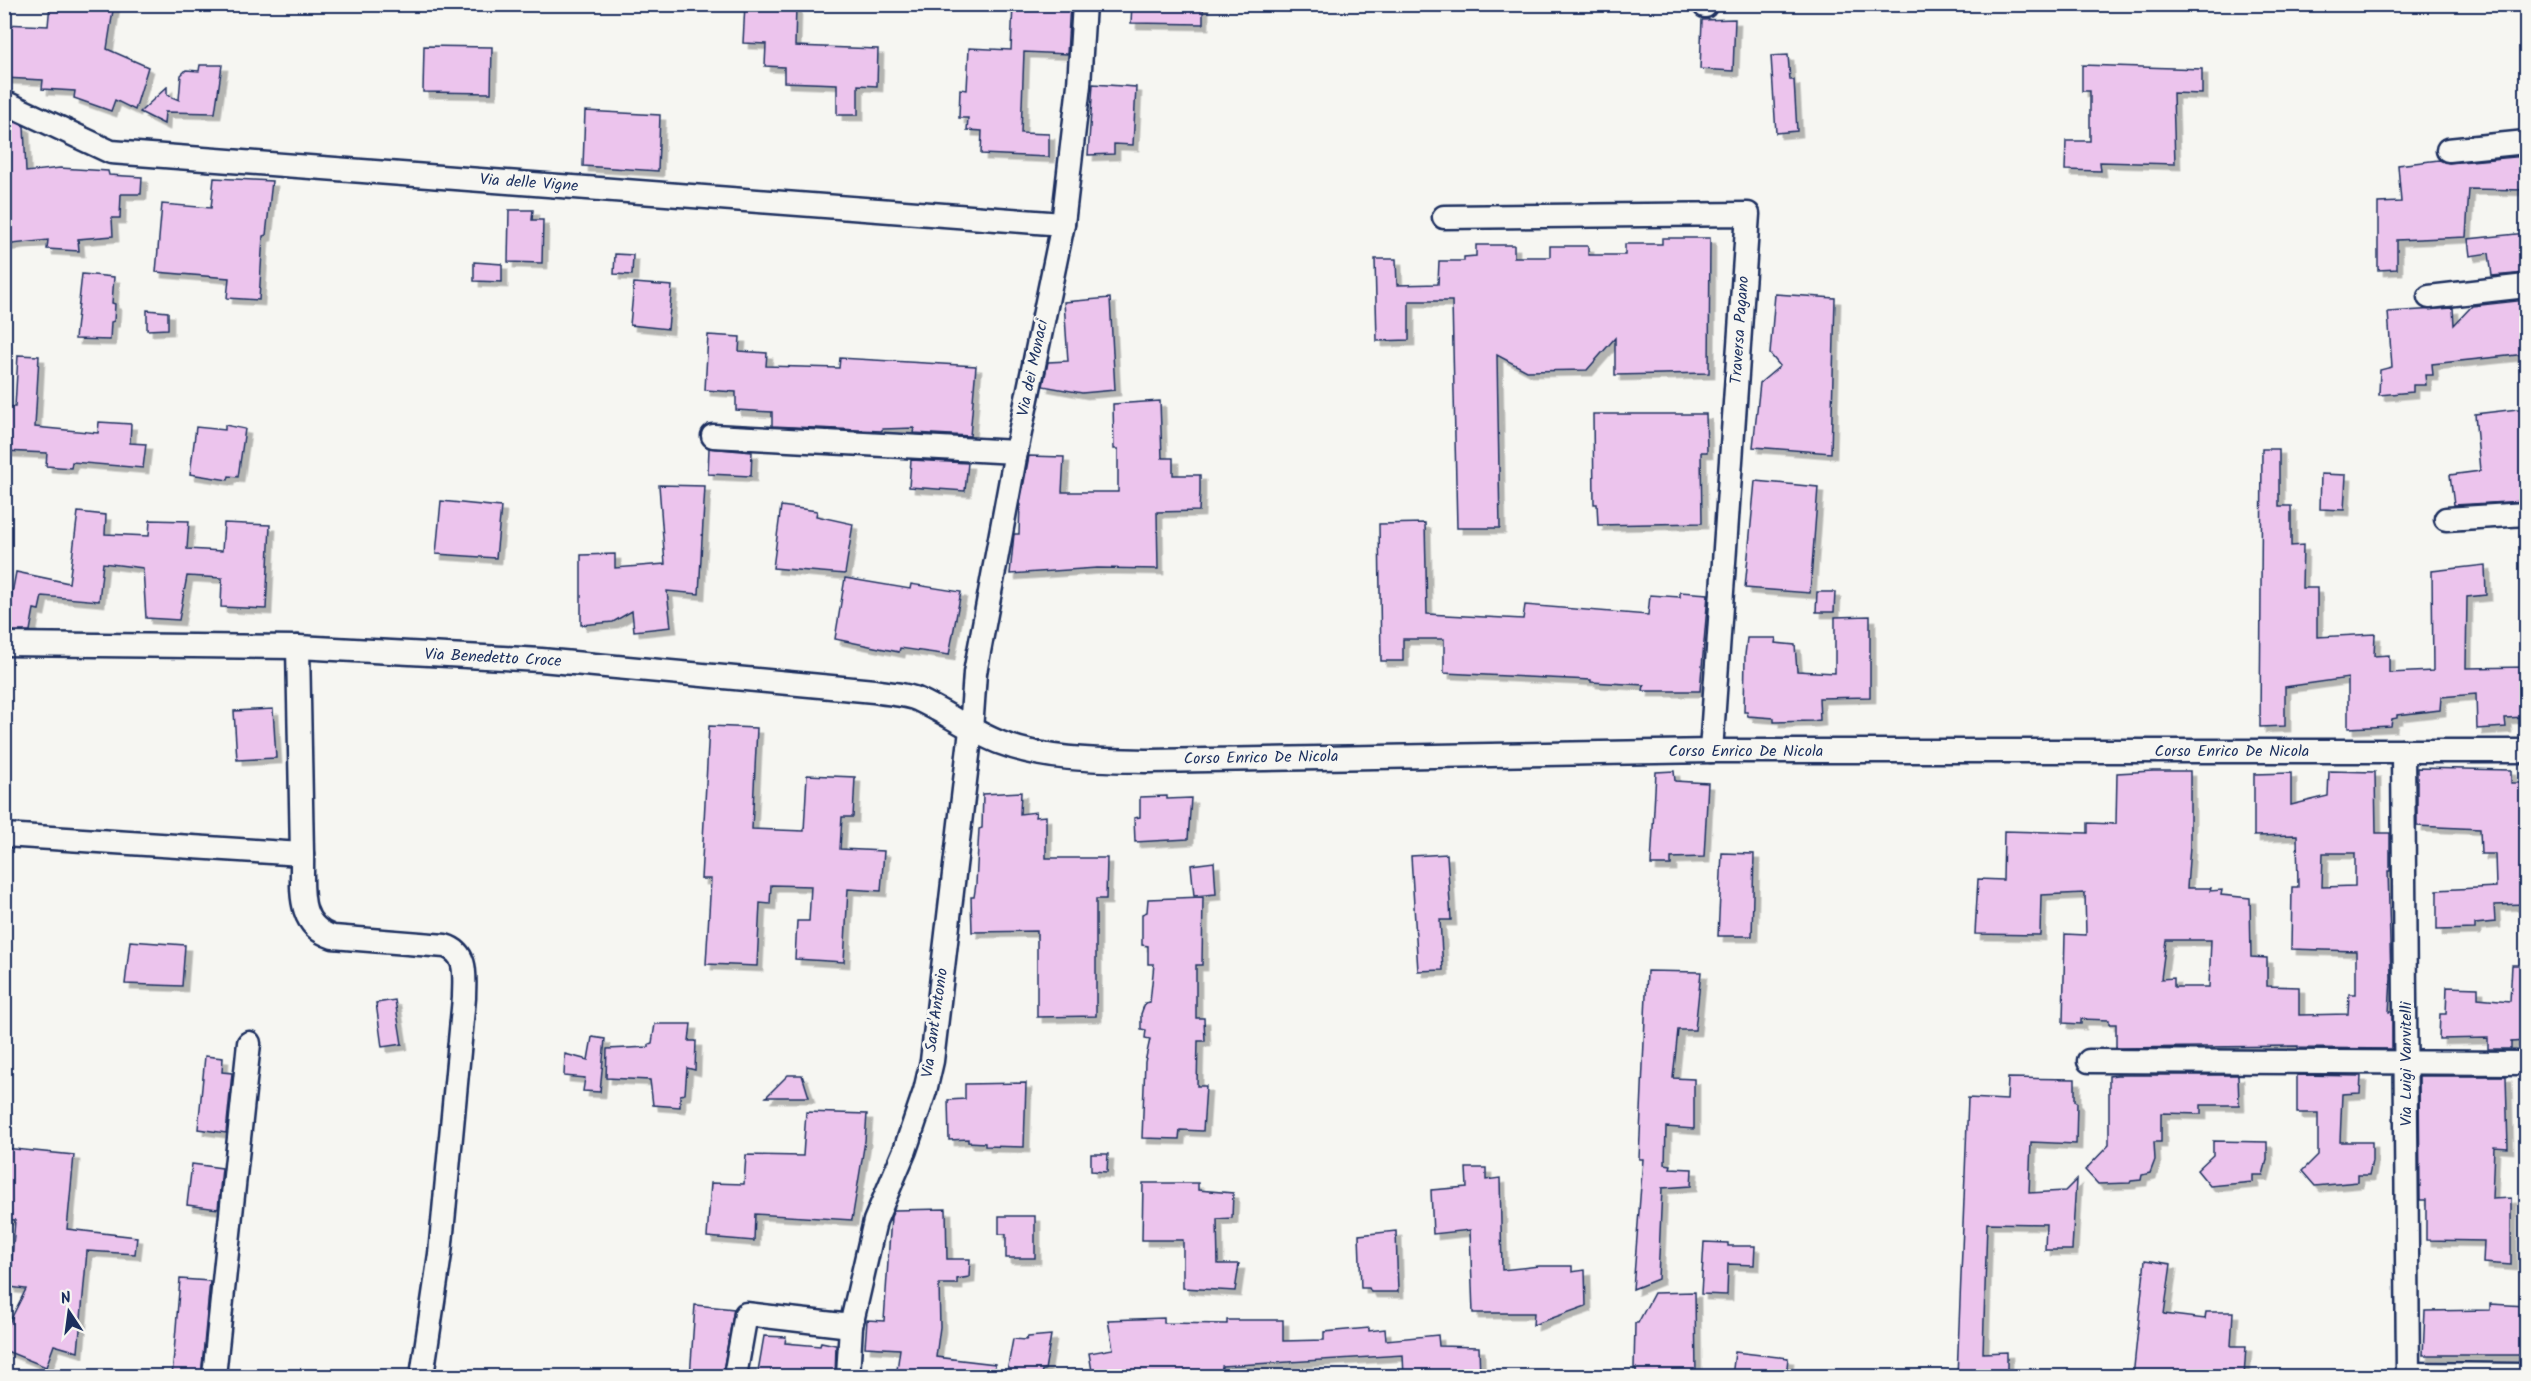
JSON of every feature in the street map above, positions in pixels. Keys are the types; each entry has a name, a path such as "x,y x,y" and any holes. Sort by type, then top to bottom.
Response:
{"street":[{"name":"Via dei Monaci","path":"971,730 975,673 1016,452 1063,224 1079,85 1083,4"},
{"name":"Via delle Vigne","path":"4,102 111,152 1063,224"},
{"path":"2448,150 2526,142"},
{"name":"Traversa Pagano","path":"1444,217 1748,214 1711,751"},
{"path":"2429,297 2526,285"},
{"path":"713,436 1016,452"},
{"path":"2446,519 2526,514"},
{"name":"Via Benedetto Croce","path":"4,644 298,647 541,660 874,691 918,699 971,730"},
{"path":"298,647 303,908 309,922 323,934 333,937 445,946 455,950 462,961 464,998 440,1254 422,1377"},
{"name":"Corso Enrico De Nicola","path":"971,730 1003,744 1048,755 1095,760 1152,761 1711,751 2526,751"},
{"name":"Via Sant'Antonio","path":"848,1377 851,1326 875,1221 905,1150 925,1091 932,1061 971,730"},
{"name":"Via Luigi Vanvitelli","path":"2403,751 2408,1375"},
{"path":"4,836 302,854"},
{"path":"214,1377 249,1043"},
{"path":"2089,1061 2526,1063"},
{"path":"735,1377 746,1314 851,1326"},
{"path":"2408,1375 2526,1375"}],"building":[{"path":"50,4 114,4 107,49 148,67 135,110 115,100 111,111 74,98 75,91 42,89 43,80 4,78 4,24 48,26"},
{"path":"745,4 796,5 795,46 878,49 877,86 858,85 858,115 837,115 837,84 784,82 784,67 765,66 766,44 743,43"},
{"path":"1013,4 1070,4 1067,54 1024,52 1021,133 1049,134 1049,157 981,154 982,131 967,130 968,118 959,118 960,89 967,90 969,48 1011,50"},
{"path":"1132,4 1203,4 1203,24 1131,23"},
{"path":"1735,19 1733,71 1700,69 1702,20"},
{"path":"424,46 492,47 491,93 423,92"},
{"path":"1788,55 1790,80 1794,80 1797,131 1776,133 1771,56"},
{"path":"200,65 222,65 215,113 165,112 164,124 140,112 167,87 167,95 179,100 181,75 186,70 199,71"},
{"path":"2082,65 2202,69 2202,94 2173,93 2175,164 2100,162 2101,171 2065,170 2066,141 2090,141 2090,91 2082,91"},
{"path":"1093,84 1136,87 1133,145 1114,144 1114,154 1088,155"},
{"path":"585,111 660,115 658,171 583,166"},
{"path":"4,117 24,126 26,172 60,168 108,171 109,175 142,177 141,194 121,194 120,218 112,218 113,236 78,239 79,251 47,249 48,240 4,245"},
{"path":"2526,156 2526,190 2469,189 2466,237 2397,240 2397,269 2378,270 2378,203 2401,202 2398,165 2439,160 2449,163"},
{"path":"214,178 272,181 266,235 263,236 259,300 227,298 229,278 156,272 162,204 211,208"},
{"path":"509,210 533,210 532,220 543,220 542,263 508,262"},
{"path":"2526,233 2526,273 2492,276 2489,253 2470,256 2468,239"},
{"path":"1662,238 1710,238 1709,373 1615,375 1615,338 1587,370 1527,371 1497,355 1500,528 1457,528 1452,301 1409,301 1409,340 1377,341 1375,259 1396,259 1397,285 1438,284 1439,261 1464,261 1464,257 1476,256 1476,245 1514,245 1514,257 1550,257 1550,246 1588,246 1588,255 1625,255 1625,244 1662,244"},
{"path":"615,254 633,255 632,275 614,274"},
{"path":"474,262 502,264 502,282 474,281"},
{"path":"82,274 114,277 112,303 115,304 114,321 111,322 110,340 75,339"},
{"path":"634,283 672,286 668,329 630,325"},
{"path":"1775,294 1835,298 1831,453 1753,447 1760,383 1780,366 1770,354"},
{"path":"1110,298 1115,390 1082,393 1043,386 1048,362 1068,361 1064,302"},
{"path":"2526,300 2526,354 2432,364 2433,375 2425,375 2426,385 2413,385 2413,392 2379,395 2380,370 2392,367 2388,312 2453,308 2454,325 2472,306"},
{"path":"147,310 168,312 168,329 147,330"},
{"path":"708,335 740,337 739,351 767,353 766,366 839,368 840,358 976,366 970,436 913,433 914,428 883,429 881,431 772,426 772,412 736,410 736,392 705,390"},
{"path":"18,355 39,356 35,427 98,433 99,422 131,424 130,443 146,444 143,468 72,462 71,468 46,466 47,453 4,451 4,407 15,407"},
{"path":"1160,401 1162,458 1173,458 1173,475 1200,475 1200,492 1199,511 1157,512 1158,569 1097,568 1010,574 1014,534 1019,534 1020,503 1029,456 1064,457 1062,492 1118,492 1118,449 1114,449 1113,404"},
{"path":"2526,408 2526,501 2454,505 2450,475 2480,471 2475,414"},
{"path":"1593,414 1706,414 1707,452 1701,452 1702,523 1598,525 1597,504 1594,504"},
{"path":"225,425 245,429 238,477 229,476 228,480 190,474 196,427 225,430"},
{"path":"709,448 752,452 751,476 708,474"},
{"path":"2262,449 2279,449 2279,506 2291,506 2291,546 2303,545 2302,588 2317,588 2317,637 2375,634 2374,656 2389,655 2389,673 2433,671 2432,571 2485,565 2486,595 2467,597 2466,668 2526,667 2526,717 2505,718 2506,727 2477,729 2476,694 2441,697 2440,710 2397,715 2397,718 2392,719 2391,726 2348,728 2348,678 2285,687 2285,726 2260,727"},
{"path":"911,460 968,463 965,491 909,487"},
{"path":"2321,474 2346,475 2344,510 2320,509"},
{"path":"1755,481 1818,487 1810,593 1745,588"},
{"path":"659,485 705,486 699,594 667,591 671,627 634,631 632,611 613,622 581,625 581,555 615,554 615,568 665,564"},
{"path":"441,501 501,507 496,558 436,554"},
{"path":"781,506 817,511 816,516 853,524 845,574 773,568"},
{"path":"78,512 106,515 105,534 149,536 150,520 189,521 187,549 222,551 224,523 270,525 266,609 221,607 222,578 187,576 179,620 146,618 143,568 103,563 99,601 42,596 39,610 34,609 30,631 5,631 16,572 69,583"},
{"path":"1425,523 1427,614 1523,619 1525,605 1648,615 1650,595 1680,597 1680,592 1708,594 1700,691 1643,691 1644,685 1591,682 1591,680 1444,673 1444,639 1403,639 1403,661 1381,661 1379,524"},
{"path":"845,578 910,589 911,584 961,592 949,655 900,648 899,652 835,639"},
{"path":"1817,592 1835,592 1834,612 1816,612"},
{"path":"1870,616 1870,697 1819,698 1820,720 1812,721 1774,722 1774,718 1748,716 1747,712 1744,712 1747,638 1776,638 1775,643 1795,645 1797,671 1835,673 1835,617"},
{"path":"273,709 276,758 237,760 234,711"},
{"path":"709,726 757,728 752,829 804,831 807,775 855,777 853,817 842,817 840,849 884,851 881,891 848,889 844,962 795,959 797,921 809,921 811,886 771,885 770,904 760,903 757,966 706,964 711,879 701,879"},
{"path":"2417,768 2511,770 2511,783 2526,783 2526,904 2494,905 2495,922 2475,924 2475,929 2437,930 2437,890 2496,887 2495,854 2481,854 2480,829 2417,826"},
{"path":"1674,771 1675,781 1708,783 1704,857 1671,858 1671,865 1651,865 1656,772"},
{"path":"2190,771 2190,846 2187,888 2211,888 2210,891 2222,890 2221,895 2250,898 2251,957 2267,958 2267,986 2299,987 2299,1015 2348,1014 2349,994 2356,994 2356,951 2291,949 2292,887 2298,887 2297,835 2254,836 2254,774 2291,773 2291,805 2328,796 2329,771 2375,772 2376,833 2390,833 2390,871 2388,871 2391,978 2389,1012 2392,1012 2392,1049 2298,1048 2298,1046 2116,1048 2116,1024 2109,1024 2109,1020 2081,1019 2081,1024 2063,1023 2065,934 2086,935 2085,893 2041,895 2040,935 1975,934 1978,879 2003,880 2004,831 2088,833 2088,823 2116,824 2117,773","holes":["2323,853 2355,853 2355,886 2322,887","2166,940 2211,940 2209,987 2174,987 2174,978 2161,979"]},
{"path":"1021,792 1020,814 1036,812 1035,817 1046,816 1046,858 1107,858 1106,899 1096,899 1096,1016 1037,1017 1037,931 972,932 971,897 974,897 976,884 983,794"},
{"path":"1167,796 1167,799 1191,798 1188,839 1135,842 1134,818 1140,817 1140,797"},
{"path":"1722,853 1754,854 1752,936 1718,936"},
{"path":"1447,854 1451,920 1440,920 1443,970 1418,971 1411,856"},
{"path":"1214,862 1216,894 1194,896 1191,865"},
{"path":"1203,897 1202,965 1196,965 1196,1018 1204,1018 1205,1041 1198,1041 1197,1086 1206,1086 1203,1131 1180,1130 1179,1139 1142,1138 1145,1062 1150,1039 1145,1038 1146,1030 1141,1029 1141,1014 1145,1003 1150,1002 1154,964 1148,964 1148,946 1142,945 1142,914 1147,912 1148,899"},
{"path":"130,941 185,945 182,986 125,984"},
{"path":"2512,965 2526,965 2526,1041 2511,1042 2511,1049 2488,1049 2488,1038 2439,1039 2440,1014 2446,1014 2447,987 2478,988 2478,998 2510,1001"},
{"path":"1647,971 1701,972 1695,1030 1678,1030 1673,1078 1694,1079 1694,1129 1666,1127 1665,1164 1671,1165 1670,1168 1692,1169 1691,1186 1662,1188 1658,1279 1633,1289 1643,1159 1639,1159"},
{"path":"395,1000 402,1044 382,1047 376,1003"},
{"path":"655,1024 691,1024 689,1041 696,1041 695,1070 687,1068 685,1094 680,1095 680,1107 653,1105 650,1080 606,1078 607,1049 649,1047 652,1043"},
{"path":"592,1037 605,1039 600,1092 583,1091 585,1078 564,1076 565,1054 588,1060"},
{"path":"205,1056 223,1058 222,1072 232,1073 226,1133 198,1129"},
{"path":"788,1075 802,1075 809,1097 766,1097"},
{"path":"2238,1075 2239,1105 2201,1105 2201,1114 2161,1113 2161,1142 2154,1142 2155,1160 2150,1173 2142,1175 2141,1180 2130,1183 2098,1184 2085,1170 2109,1145 2109,1076"},
{"path":"2297,1075 2361,1076 2360,1093 2342,1094 2340,1142 2372,1142 2369,1175 2358,1175 2358,1182 2315,1186 2302,1171 2318,1155 2318,1113 2297,1113"},
{"path":"2419,1076 2506,1076 2508,1148 2494,1147 2492,1199 2511,1198 2511,1265 2483,1263 2484,1241 2426,1240 2426,1200 2420,1200"},
{"path":"2008,1078 2075,1079 2076,1144 2031,1142 2029,1193 2065,1191 2076,1180 2072,1250 2045,1250 2046,1224 1987,1223 1983,1353 2007,1352 2007,1377 1957,1377 1968,1098 2007,1100"},
{"path":"1026,1083 1024,1147 985,1146 985,1143 968,1142 968,1139 949,1140 948,1100 965,1099 965,1084"},
{"path":"806,1112 867,1114 865,1141 852,1220 755,1214 754,1241 707,1237 711,1183 744,1184 746,1155 803,1156"},
{"path":"2213,1141 2267,1142 2267,1160 2263,1175 2253,1175 2253,1182 2210,1186 2197,1170 2213,1155"},
{"path":"4,1148 74,1155 67,1229 137,1237 135,1254 87,1251 78,1352 54,1345 46,1367 4,1350 4,1333 26,1289 10,1287 15,1220 4,1219"},
{"path":"1091,1154 1108,1154 1107,1172 1091,1171"},
{"path":"192,1164 222,1168 218,1209 187,1205"},
{"path":"1466,1168 1486,1168 1486,1180 1500,1178 1502,1270 1539,1266 1572,1266 1572,1272 1585,1270 1586,1306 1533,1325 1534,1313 1473,1313 1470,1230 1433,1234 1431,1190 1467,1187"},
{"path":"1143,1183 1198,1183 1198,1190 1233,1193 1232,1218 1217,1219 1218,1264 1239,1264 1235,1291 1183,1288 1183,1240 1142,1240"},
{"path":"946,1209 947,1259 970,1259 969,1277 957,1279 957,1284 939,1284 940,1327 936,1357 995,1364 994,1377 896,1377 900,1349 865,1347 867,1320 884,1321 891,1217 894,1210"},
{"path":"999,1216 1035,1216 1035,1258 1006,1258 1006,1234 999,1234"},
{"path":"1396,1231 1398,1292 1371,1292 1369,1288 1361,1288 1359,1235"},
{"path":"1704,1242 1728,1243 1728,1246 1755,1246 1754,1265 1728,1264 1727,1295 1701,1294"},
{"path":"2145,1260 2171,1264 2164,1314 2205,1319 2206,1312 2233,1312 2231,1346 2246,1346 2244,1377 2133,1377"},
{"path":"180,1279 210,1281 201,1377 172,1377"},
{"path":"1695,1292 1696,1377 1636,1377 1636,1368 1634,1369 1635,1323 1638,1323 1654,1293"},
{"path":"2490,1304 2526,1306 2526,1355 2423,1355 2425,1311 2490,1310"},
{"path":"695,1305 734,1309 722,1377 690,1377"},
{"path":"1164,1318 1164,1323 1227,1324 1227,1320 1283,1320 1283,1341 1324,1340 1324,1332 1369,1328 1369,1331 1385,1329 1386,1340 1438,1335 1439,1346 1479,1347 1480,1377 1404,1377 1403,1355 1222,1366 1221,1377 1093,1377 1089,1353 1113,1349 1108,1320"},
{"path":"1051,1335 1045,1370 1042,1370 1041,1377 1006,1377 1013,1339 1026,1340 1028,1337"},
{"path":"764,1336 786,1337 785,1343 820,1346 821,1342 836,1345 835,1377 757,1377"},
{"path":"1735,1352 1788,1358 1786,1377 1732,1377"}]}
